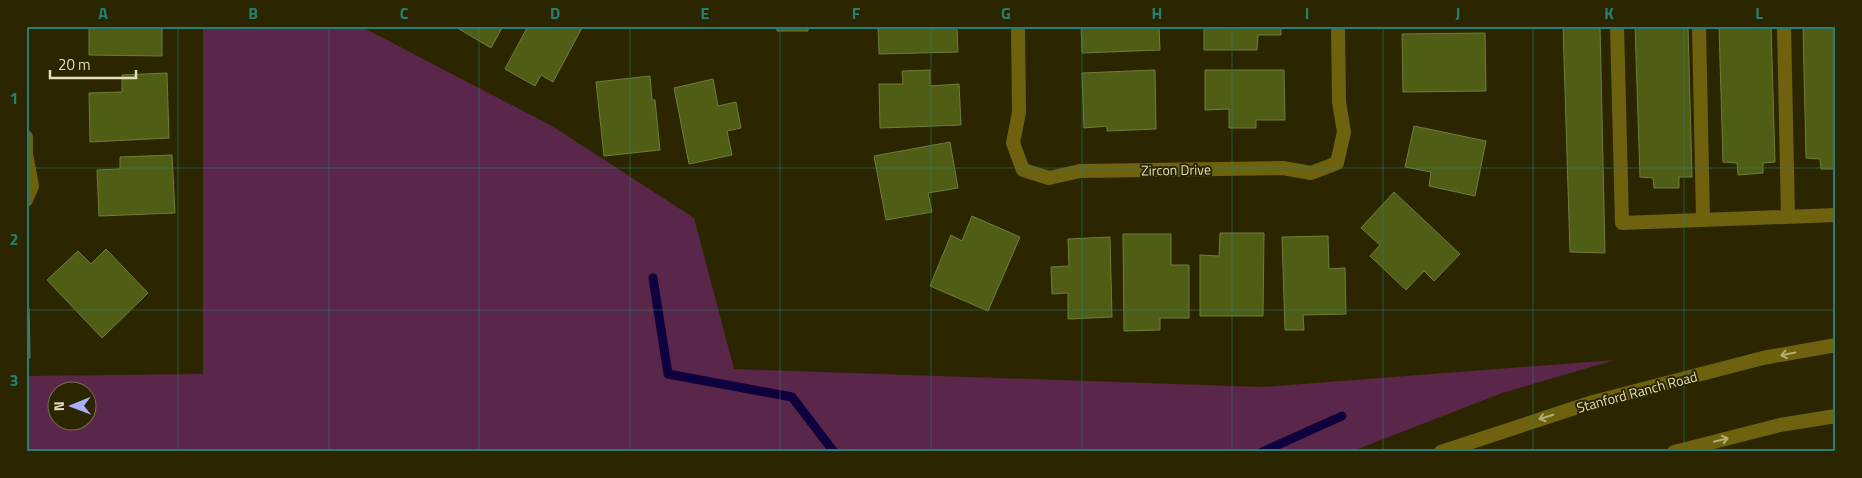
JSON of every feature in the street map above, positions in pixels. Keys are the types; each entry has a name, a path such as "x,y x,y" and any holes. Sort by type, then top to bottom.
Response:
{"street":[{"name":"Zircon Drive","path":"1018,26 1019,112 1013,143 1023,170 1049,178 1089,171 1282,168 1311,173 1337,163 1344,132 1339,102 1338,26"},
{"path":"1617,26 1622,223 1836,215"},
{"path":"1699,26 1702,220"},
{"path":"1784,26 1788,217"},
{"path":"26,137 26,154 32,186 26,200"},
{"name":"Stanford Ranch Road","path":"1441,452 1593,402 1763,358 1836,344"},
{"path":"1674,452 1780,426 1836,416"}],"shaded area":[{"path":"203,26 360,26 552,126 694,218 734,369 1262,387 1615,360 1502,393 1350,452 35,452 26,449 26,376 203,374"}],"building":[{"path":"89,26 162,26 162,56 89,55"},
{"path":"454,26 503,26 491,48"},
{"path":"528,26 583,26 553,82 541,75 535,86 505,69"},
{"path":"777,26 808,26 808,31 777,31"},
{"path":"878,26 957,26 958,52 879,54"},
{"path":"1081,26 1159,26 1160,50 1082,53"},
{"path":"1204,26 1281,26 1281,35 1258,35 1257,50 1204,50"},
{"path":"1563,26 1600,26 1605,253 1570,252"},
{"path":"1635,26 1688,26 1692,177 1679,177 1679,188 1654,188 1653,178 1640,177"},
{"path":"1719,26 1771,26 1775,162 1763,163 1763,173 1738,175 1737,163 1723,162"},
{"path":"1803,26 1836,26 1836,169 1821,169 1820,159 1806,158"},
{"path":"1485,33 1486,91 1403,92 1402,34"},
{"path":"930,70 930,86 959,84 961,125 880,128 879,84 903,84 902,71"},
{"path":"1155,70 1156,129 1107,131 1107,126 1084,128 1082,73"},
{"path":"1205,70 1284,70 1285,120 1256,120 1256,128 1229,128 1229,109 1205,110"},
{"path":"167,73 169,138 90,142 89,93 122,92 122,75"},
{"path":"650,76 652,100 655,100 660,150 604,156 596,82"},
{"path":"713,79 718,106 736,102 741,128 727,131 732,155 689,164 674,88"},
{"path":"1414,126 1486,141 1475,196 1429,186 1431,172 1405,167"},
{"path":"950,142 958,188 928,193 932,212 886,220 874,156"},
{"path":"172,155 175,213 99,216 97,170 120,169 120,157"},
{"path":"1394,192 1460,254 1434,281 1424,271 1406,290 1370,256 1380,245 1361,228"},
{"path":"972,216 1020,237 988,311 930,286 951,235 962,241"},
{"path":"1220,233 1264,233 1263,316 1200,316 1200,255 1219,256"},
{"path":"1123,234 1171,234 1171,265 1189,265 1189,318 1160,318 1160,330 1124,331"},
{"path":"1328,236 1329,269 1345,268 1346,314 1303,315 1304,330 1285,330 1282,237"},
{"path":"1110,237 1112,317 1068,319 1068,293 1052,294 1051,267 1069,266 1068,239"},
{"path":"106,249 148,293 102,338 47,280 78,251 91,264"},
{"path":"26,308 29,308 30,358 26,358"}],"waterway":[{"path":"653,278 668,374 792,397 834,452"},
{"path":"1262,452 1342,416"}]}
